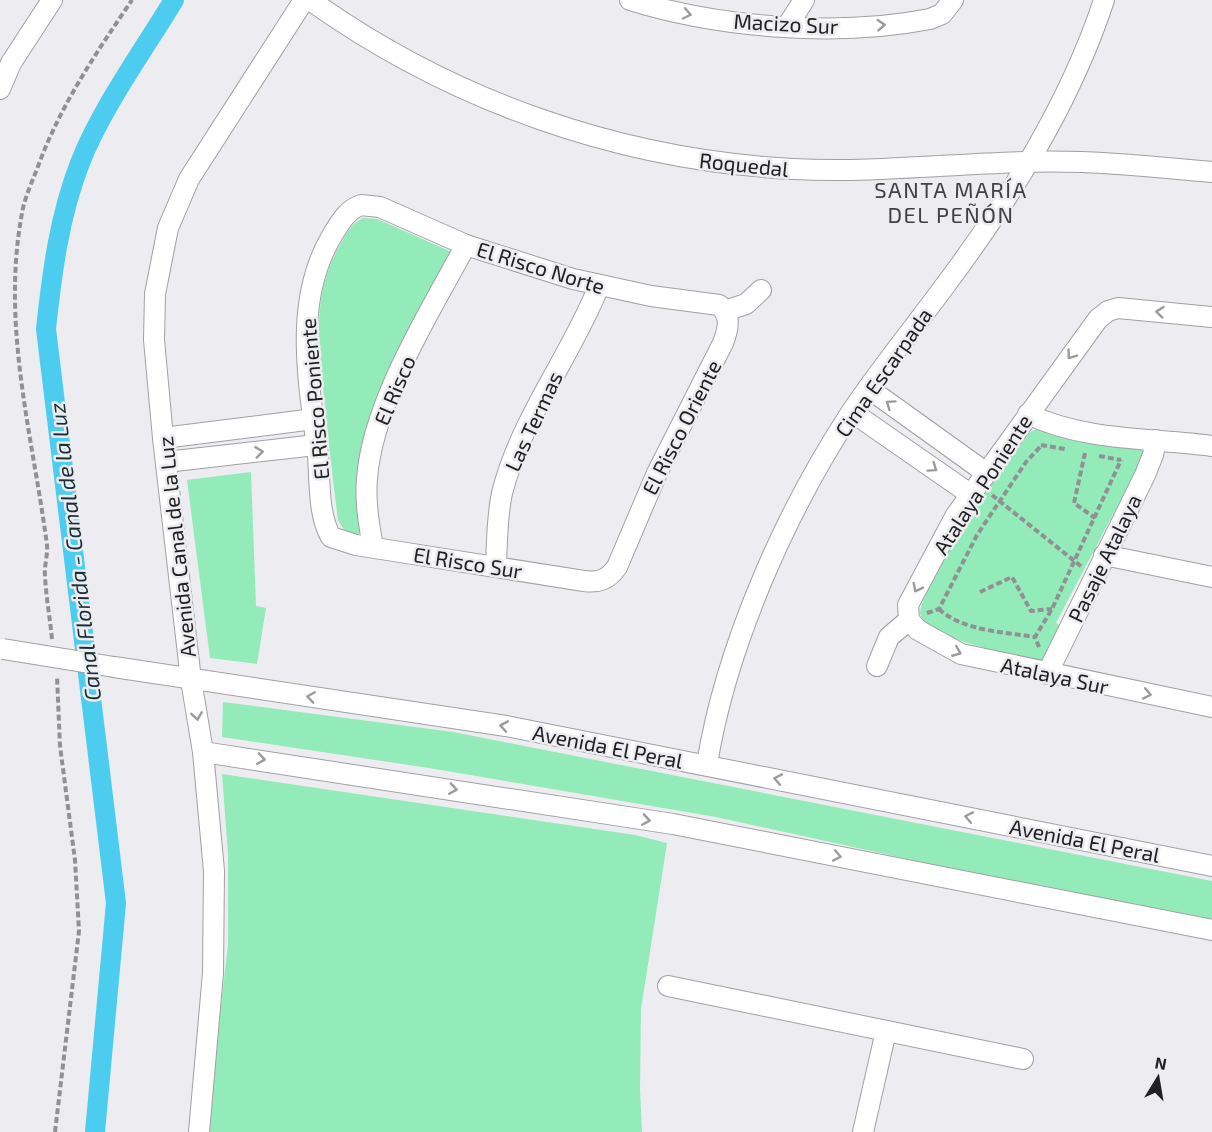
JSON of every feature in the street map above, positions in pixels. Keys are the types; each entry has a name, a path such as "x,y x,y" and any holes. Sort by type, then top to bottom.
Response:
{"street":[{"path":"0,89 11,63 52,0"},
{"name":"Avenida Canal de la Luz","path":"199,1132 213,973 214,871 203,752 191,680 163,438 153,316 158,272 168,228 194,169 304,0"},
{"name":"Roquedal","path":"310,0 378,44 467,91 553,125 629,145 710,162 796,169 1027,162 1138,165 1212,172"},
{"path":"788,26 804,0"},
{"name":"Cima Escarpada","path":"707,764 726,682 758,595 808,487 868,388 968,254 1027,162 1078,68 1104,0"},
{"name":"Macizo Sur","path":"636,1 698,16 788,26 890,24 923,20 947,7"},
{"name":"El Risco Norte","path":"361,205 380,207 466,245 599,286 719,305 725,311"},
{"name":"El Risco Poniente","path":"331,537 325,522 306,335 310,285 322,253 339,223 351,210 361,205"},
{"name":"El Risco","path":"373,547 367,503 367,479 378,426 414,344 466,245"},
{"name":"Las Termas","path":"496,565 500,506 511,467 540,400 599,286"},
{"path":"725,311 746,304 761,290"},
{"name":"Atalaya Poniente","path":"909,620 907,610 914,593 947,530 978,483 1098,319 1108,311 1127,308 1212,317"},
{"name":"El Risco Oriente","path":"606,579 617,567 653,480 723,344 729,322 725,311"},
{"path":"868,388 978,483"},
{"path":"852,412 978,483"},
{"path":"1028,414 1064,426 1212,446"},
{"path":"163,438 314,419"},
{"name":"Pasaje Atalaya","path":"1047,674 1151,462 1156,440"},
{"path":"166,462 316,445"},
{"name":"El Risco Sur","path":"331,537 341,543 496,565 591,582 606,579"},
{"path":"1104,555 1212,577"},
{"path":"877,666 889,637 909,620"},
{"name":"Atalaya Sur","path":"909,620 925,636 961,654 1047,674 1212,707"},
{"name":"Avenida El Peral","path":"2,649 191,680 461,718 707,764 1212,866"},
{"path":"203,752 673,824 1212,930"},
{"path":"668,986 1023,1059"},
{"path":"863,1132 886,1031"}],"path":[{"path":"52,641 45,574 47,548 25,420 15,341 13,303 15,267 23,206 49,136 75,85 132,0"},
{"path":"909,620 939,609 977,535 1026,462 1041,446"},
{"path":"1085,453 1074,503 1095,518"},
{"path":"1047,674 1035,637 1052,609 1121,460"},
{"path":"978,483 1073,561 1094,575"},
{"path":"980,592 1012,577 1031,611 1052,609 1073,619"},
{"path":"939,609 958,621 970,625 1035,637"},
{"path":"55,1132 79,931 75,860 60,746 57,672"}],"green space":[{"path":"363,218 377,219 452,252 359,502 360,532 357,535 344,530 338,520 319,344 319,324 320,304 330,265 347,233"},
{"path":"1044,427 1144,444 1147,456 1137,478 1132,478 1056,623 1062,627 1042,661 954,638 926,623 920,613 925,597 948,550 998,470 1024,437 1033,430"},
{"path":"251,472 256,606 266,608 257,664 210,658 187,480"},
{"path":"223,702 453,732 1212,881 1212,919 1003,880 716,817 429,768 222,737"},
{"path":"222,774 635,835 667,843 641,1009 642,1132 206,1132 228,945 228,854"}],"waterway":[{"name":"Canal Florida - Canal de la Luz","path":"95,1132 116,903 46,329 62,224 80,163 111,101 174,0"}],"district":[{"name":"SANTA MARÍA DEL PEÑÓN","path":"951,202"}]}
